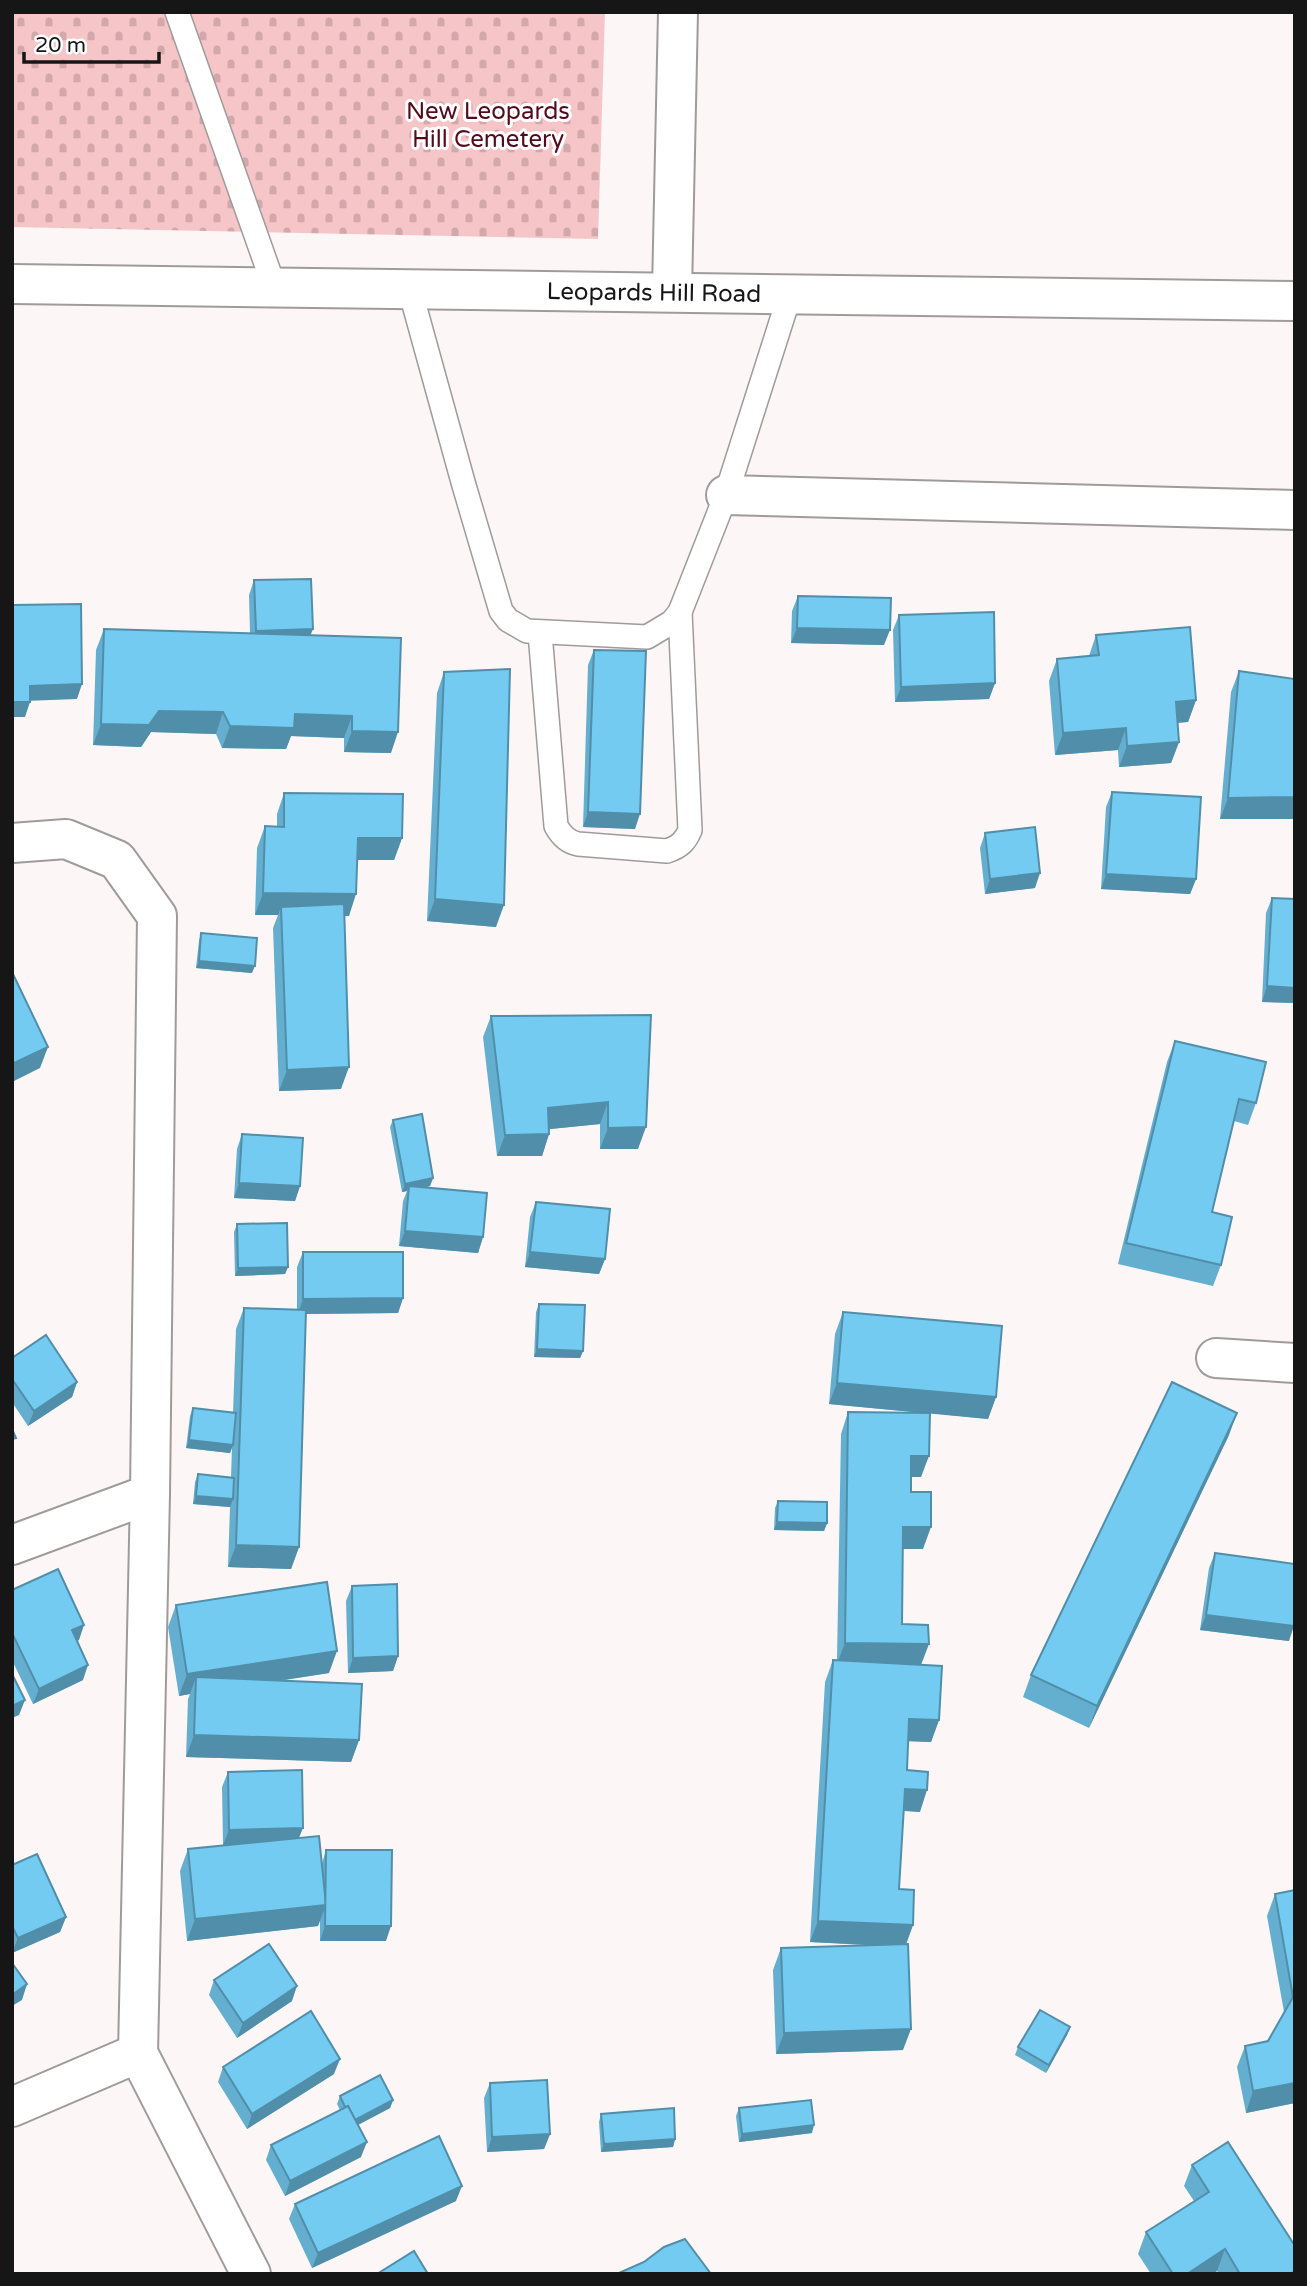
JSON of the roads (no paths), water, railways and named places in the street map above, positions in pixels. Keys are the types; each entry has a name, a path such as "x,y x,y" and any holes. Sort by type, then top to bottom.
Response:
{"street":[{"path":"672,291 678,12"},
{"name":"Leopards Hill Road","path":"12,284 1295,301"},
{"path":"726,495 1295,510"},
{"path":"12,843 66,839 117,860 157,916 150,1494 138,2053 251,2274"},
{"path":"1216,1358 1295,1363"},
{"path":"12,1545 150,1494"},
{"path":"12,2107 138,2053"}],"lane":[{"path":"177,12 275,289"},
{"path":"410,290 459,469 502,611 508,621 540,633 647,637 672,622 680,612 726,495 790,294"},
{"path":"540,633 556,826 559,833 572,843 667,851 685,841 690,830 680,612"}],"park label":[{"name":"New Leopards Hill Cemetery","path":"488,125"}]}
